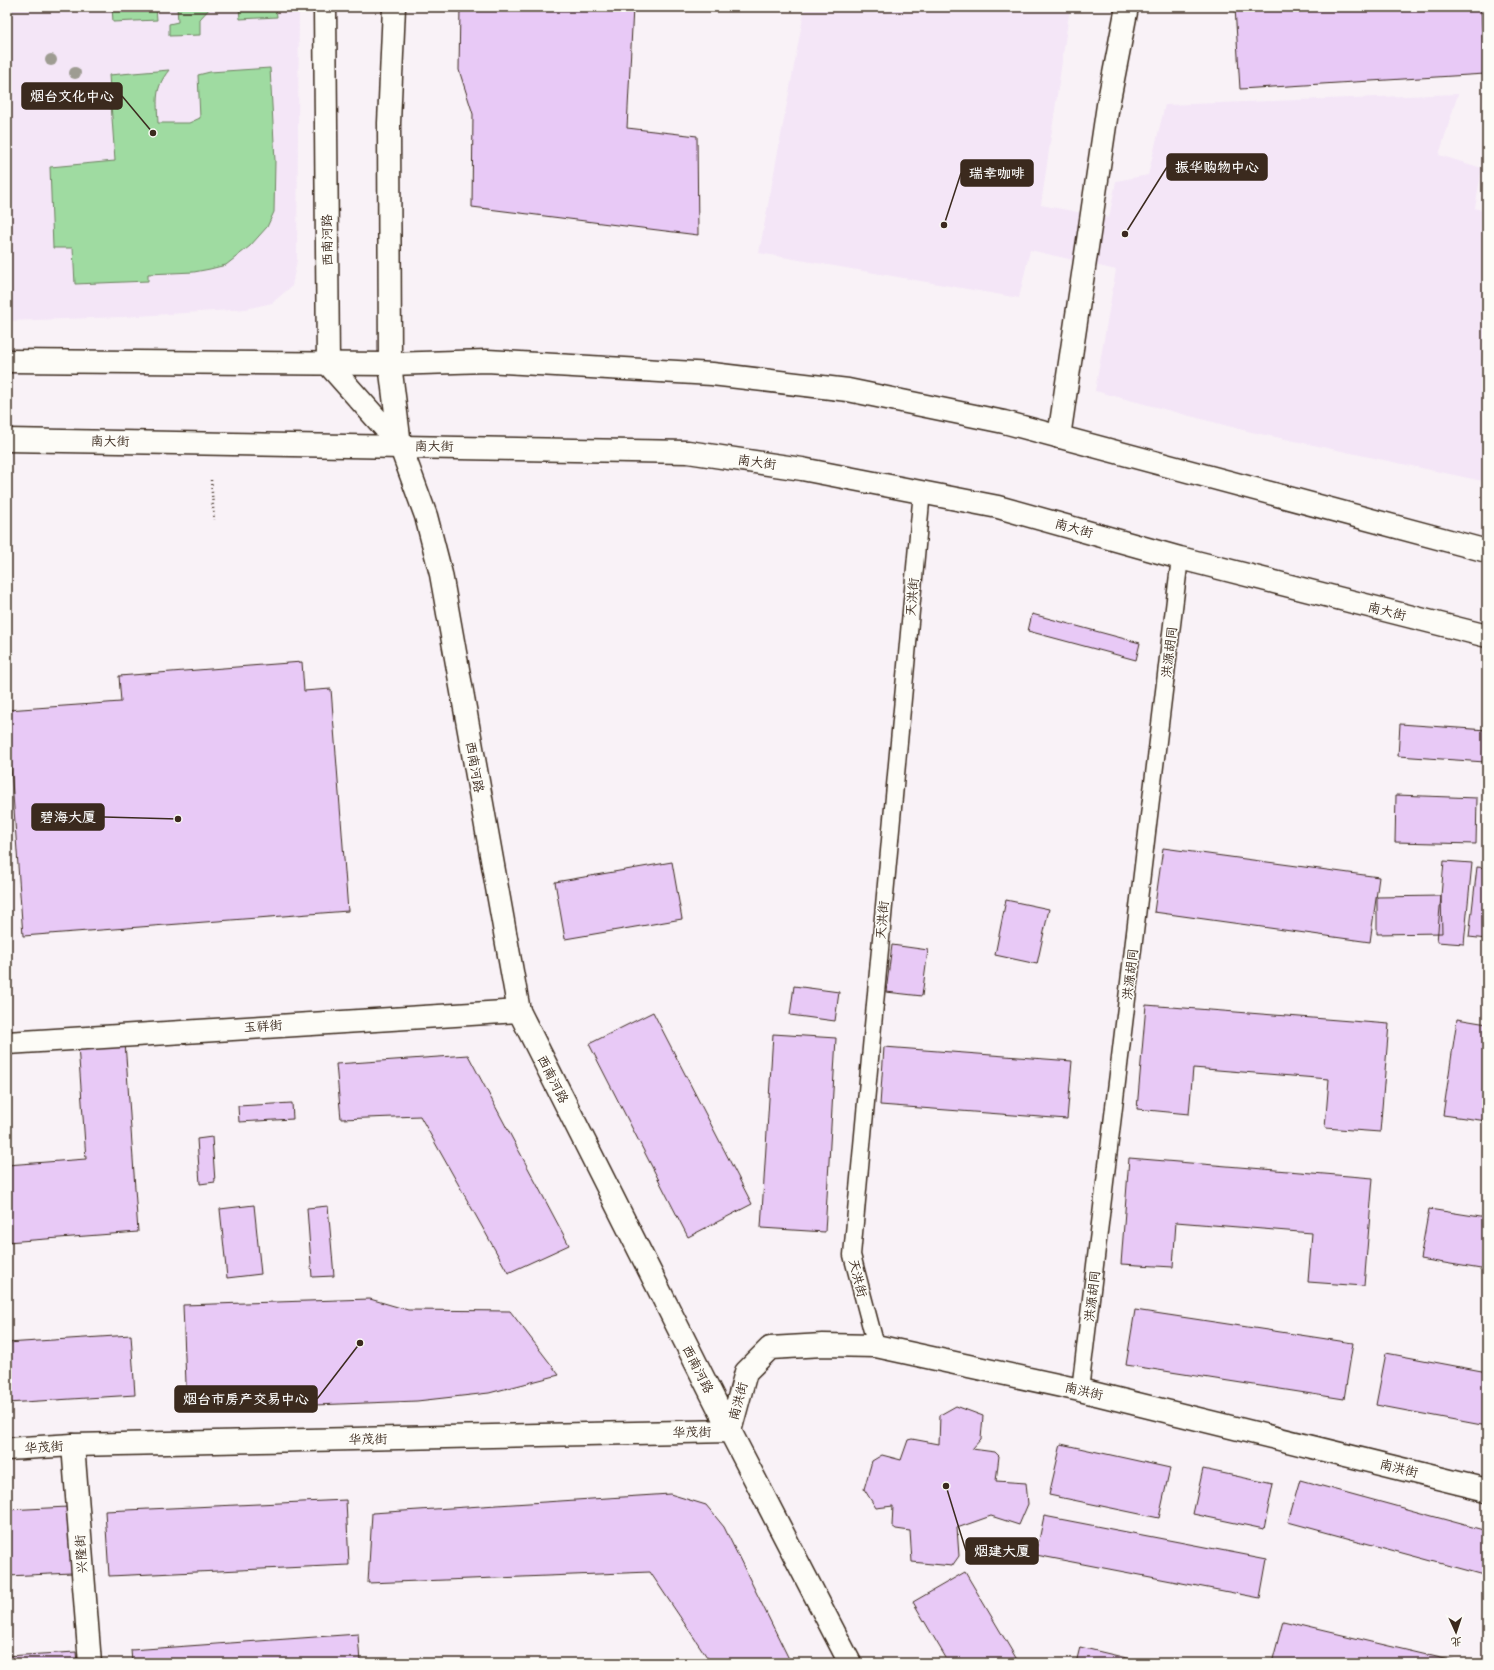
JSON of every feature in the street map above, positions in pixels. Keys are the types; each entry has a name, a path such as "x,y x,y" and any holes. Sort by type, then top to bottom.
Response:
{"main road":[{"name":"西南河路","path":"325,7 328,364 400,445"},
{"name":"西南河路","path":"394,7 389,123 390,364 400,445 426,516 441,574 518,1010 730,1432 850,1663"},
{"path":"1059,437 1108,106 1127,7"},
{"path":"7,361 328,364 487,361 712,374 848,390 1004,422 1487,552"},
{"name":"南大街","path":"7,440 400,445 688,452 802,469 922,491 998,507 1180,558 1487,636"},
{"name":"玉祥街","path":"7,1042 518,1010"},
{"name":"南洪街","path":"730,1432 746,1372 770,1348 823,1345 876,1346 1080,1390 1487,1490"},
{"name":"华茂街","path":"7,1449 73,1445 730,1432"},
{"name":"兴隆街","path":"73,1445 90,1663"}],"lane":[{"name":"天洪街","path":"876,1346 852,1255 922,491"},
{"name":"洪源胡同","path":"1080,1390 1180,558"}],"path":[{"path":"212,480 214,520"}],"shaded area":[{"path":"7,7 299,7 297,260 292,286 272,303 246,309 123,317 7,321"},
{"path":"805,7 1070,7 1041,205 1109,218 1116,181 1148,175 1165,105 1458,94 1439,155 1482,168 1475,208 1487,212 1487,482 1247,431 1095,391 1116,270 1030,250 1019,298 759,253"}],"green space":[{"path":"112,7 156,7 157,20 113,22"},
{"path":"177,7 211,7 200,19 200,35 169,36 169,24 178,22"},
{"path":"239,7 276,7 277,17 240,19"},
{"path":"270,68 275,161 274,212 267,227 250,246 226,265 210,269 194,272 148,274 148,281 75,284 73,248 53,248 50,167 115,161 109,75 169,70 159,89 157,101 158,123 189,123 200,118 198,75 210,72"}],"building":[{"path":"460,7 633,7 627,128 697,136 698,235 472,207 473,114 459,70"},
{"path":"1235,7 1481,7 1485,74 1240,89"},
{"path":"1481,7 1487,7 1487,108 1485,74"},
{"path":"1032,614 1140,643 1136,660 1028,631"},
{"path":"302,662 304,691 331,689 348,911 23,936 7,710 121,702 119,676"},
{"path":"1400,724 1487,730 1485,762 1398,756"},
{"path":"1396,795 1477,798 1476,844 1395,842"},
{"path":"1163,848 1379,877 1370,942 1154,912"},
{"path":"1444,861 1472,863 1464,944 1437,942"},
{"path":"672,862 682,919 565,939 555,882"},
{"path":"1477,867 1487,868 1487,939 1469,937"},
{"path":"1441,896 1442,933 1377,934 1377,897"},
{"path":"1006,900 1049,909 1037,964 995,955"},
{"path":"892,945 928,950 922,996 886,992"},
{"path":"794,986 839,992 835,1021 790,1015"},
{"path":"1146,1005 1389,1024 1380,1132 1325,1128 1329,1079 1193,1068 1189,1114 1137,1109"},
{"path":"653,1012 752,1204 688,1237 589,1044"},
{"path":"1457,1019 1487,1024 1487,1121 1443,1115"},
{"path":"773,1034 836,1038 825,1232 761,1228"},
{"path":"125,1042 138,1232 7,1242 7,1165 86,1159 78,1045"},
{"path":"884,1047 1072,1061 1067,1119 880,1105"},
{"path":"468,1055 569,1245 508,1273 420,1116 341,1119 336,1064"},
{"path":"292,1103 293,1119 239,1122 238,1106"},
{"path":"212,1137 215,1182 200,1184 197,1139"},
{"path":"1129,1158 1373,1178 1364,1286 1308,1282 1312,1233 1176,1222 1173,1267 1121,1264"},
{"path":"254,1205 261,1274 227,1278 220,1209"},
{"path":"328,1206 334,1276 312,1277 307,1208"},
{"path":"1429,1209 1487,1218 1487,1270 1420,1259"},
{"path":"370,1299 408,1310 510,1311 559,1375 489,1393 417,1401 187,1410 183,1305"},
{"path":"1135,1310 1353,1343 1344,1399 1126,1365"},
{"path":"131,1335 135,1395 7,1403 7,1343"},
{"path":"1386,1353 1487,1372 1487,1426 1376,1405"},
{"path":"956,1406 983,1416 981,1439 972,1449 995,1452 999,1456 996,1481 1026,1483 1028,1504 1019,1525 991,1516 957,1528 959,1556 952,1566 912,1562 910,1531 896,1529 892,1526 893,1506 876,1508 864,1489 872,1461 882,1455 901,1460 908,1440 912,1439 939,1444 940,1415"},
{"path":"1061,1444 1170,1468 1159,1518 1049,1495"},
{"path":"1203,1469 1273,1484 1264,1529 1193,1514"},
{"path":"1300,1480 1487,1531 1487,1576 1288,1522"},
{"path":"670,1494 706,1505 724,1527 791,1663 711,1663 650,1572 368,1583 372,1513"},
{"path":"346,1500 349,1565 109,1576 105,1511"},
{"path":"68,1507 72,1573 7,1576 7,1510"},
{"path":"1044,1516 1267,1559 1260,1598 1036,1555"},
{"path":"965,1572 1019,1663 949,1663 913,1602"},
{"path":"1283,1621 1461,1663 1272,1663"},
{"path":"358,1634 360,1663 132,1663 131,1650"},
{"path":"1080,1647 1148,1663 1076,1663"},
{"path":"76,1652 77,1663 7,1663 7,1656"}],"place":[{"name":"烟台文化中心","path":"153,133"},
{"name":"瑞幸咖啡","path":"944,225"},
{"name":"振华购物中心","path":"1125,234"},
{"name":"碧海大厦","path":"178,819"},
{"name":"烟台市房产交易中心","path":"360,1343"},
{"name":"烟建大厦","path":"946,1486"}]}
